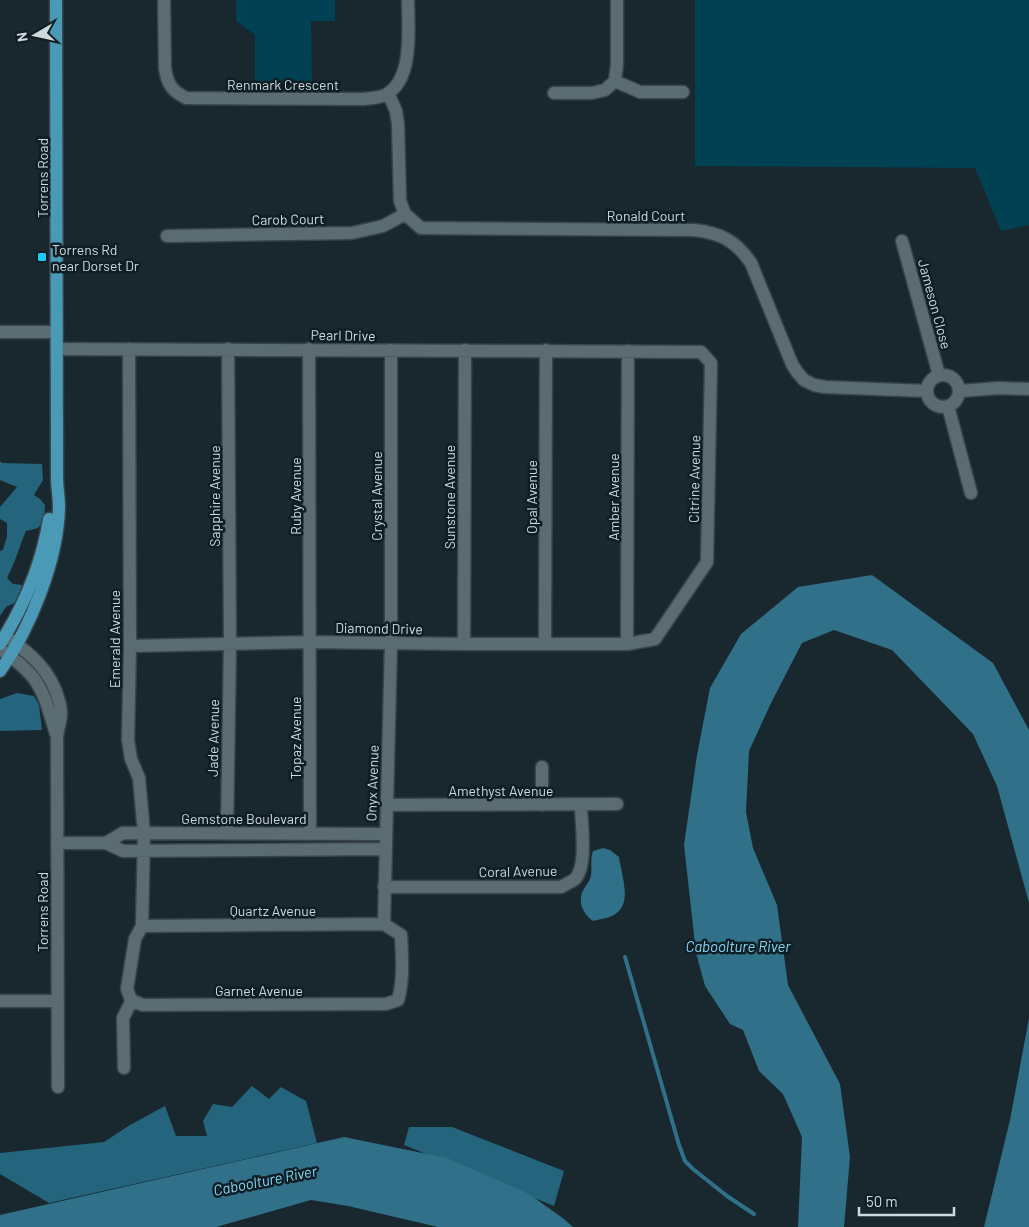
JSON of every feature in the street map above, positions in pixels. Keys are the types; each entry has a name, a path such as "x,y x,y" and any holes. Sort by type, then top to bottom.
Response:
{"main road":[{"name":"Torrens Road","path":"5,653 18,645 38,600 49,564 59,508 57,477 56,0"},
{"name":"Torrens Road","path":"2,640 26,597 40,561 48,530 57,477"},
{"path":"0,671 5,653"}],"street":[{"name":"Renmark Crescent","path":"164,0 166,79 172,90 186,98 364,99 379,97 388,93"},
{"path":"405,214 400,201 398,124 396,111 388,93 399,83 405,68 408,43 408,0"},
{"path":"554,93 592,93 605,90 615,81 617,64 617,0"},
{"path":"615,81 640,92 683,92"},
{"name":"Carob Court","path":"167,236 352,233 383,226 405,214"},
{"name":"Ronald Court","path":"405,214 421,228 432,229 685,230 710,232 728,239 741,249 751,263 792,364 804,380 814,385 825,387 927,391"},
{"name":"Jameson Close","path":"902,240 939,375"},
{"path":"0,332 57,332"},
{"name":"Pearl Drive","path":"57,349 628,351"},
{"name":"Emerald Avenue","path":"129,349 130,646 128,740 131,759 139,778 144,833 142,926"},
{"name":"Sapphire Avenue","path":"228,349 230,643"},
{"name":"Ruby Avenue","path":"310,349 310,642"},
{"name":"Crystal Avenue","path":"391,350 391,642"},
{"name":"Sunstone Avenue","path":"464,644 465,350"},
{"name":"Opal Avenue","path":"545,644 546,350"},
{"name":"Amber Avenue","path":"627,644 628,351"},
{"name":"Citrine Avenue","path":"627,644 655,639 707,562 711,363 701,352 628,351"},
{"path":"939,375 947,375 953,378 958,384 960,391 955,402 944,407 936,405 929,399 927,391 930,381 939,375"},
{"path":"960,391 999,388 1029,389"},
{"path":"948,406 971,493"},
{"name":"Torrens Road","path":"2,640 18,645 40,663 50,677 62,712 57,736 58,1087"},
{"name":"Diamond Drive","path":"130,646 310,642 627,644"},
{"name":"Topaz Avenue","path":"310,642 310,834"},
{"name":"Onyx Avenue","path":"384,924 391,642"},
{"name":"Jade Avenue","path":"227,833 230,643"},
{"name":"Torrens Road","path":"5,653 30,672 39,684 46,699 57,736"},
{"path":"542,767 542,805"},
{"name":"Amethyst Avenue","path":"386,805 617,804"},
{"name":"Coral Avenue","path":"384,887 561,887 576,878 581,867 583,853 580,805"},
{"name":"Gemstone Boulevard","path":"106,842 123,833 385,834"},
{"name":"Gemstone Boulevard","path":"57,843 106,842 123,850 143,851 385,849"},
{"name":"Quartz Avenue","path":"142,926 384,924"},
{"name":"Garnet Avenue","path":"132,1000 143,1005 386,1004 398,1000 403,969 401,935 384,924"},
{"path":"124,1068 124,1018 132,1000 128,989 135,940 142,926"},
{"path":"0,1001 58,1001"}],"shaded area":[{"path":"236,0 335,0 335,21 311,21 312,82 255,82 255,35 236,21"},
{"path":"695,0 1029,0 1029,225 1001,231 975,168 695,166"},
{"path":"0,461 2,463 42,464 43,480 34,495 45,505 44,520 38,528 26,531 7,578 13,584 22,585 18,601 6,607 0,616 0,551 3,550 7,536 7,523 0,519 0,507 17,487 0,480"},
{"path":"17,693 34,696 39,705 42,730 0,731 0,699"},
{"path":"252,1086 269,1099 281,1087 306,1101 317,1143 49,1203 0,1174 0,1153 104,1142 165,1106 176,1136 207,1136 203,1121 213,1104 232,1107"},
{"path":"409,1127 452,1127 564,1171 554,1206 404,1145"}],"water":[{"name":"Caboolture River","path":"872,575 993,663 1029,730 1029,903 997,786 973,734 892,650 834,630 802,643 749,751 746,812 753,848 777,905 788,985 840,1084 850,1157 844,1227 798,1227 802,1137 783,1094 759,1071 743,1030 730,1024 705,986 696,953 684,845 697,755 710,688 741,634 798,587"},
{"path":"603,848 610,850 619,857 625,893 623,906 619,911 610,917 593,921 583,909 581,897 590,878 593,851"},
{"path":"1029,1018 1029,1227 984,1227 1010,1120"},
{"name":"Caboolture River","path":"344,1137 447,1158 529,1194 573,1227 438,1227 348,1206 311,1200 216,1227 0,1227 0,1215"}],"waterway":[{"path":"625,957 685,1161 727,1196 754,1214"}],"place":[{"name":"Torrens Rd near Dorset Dr","path":"42,257"}]}
